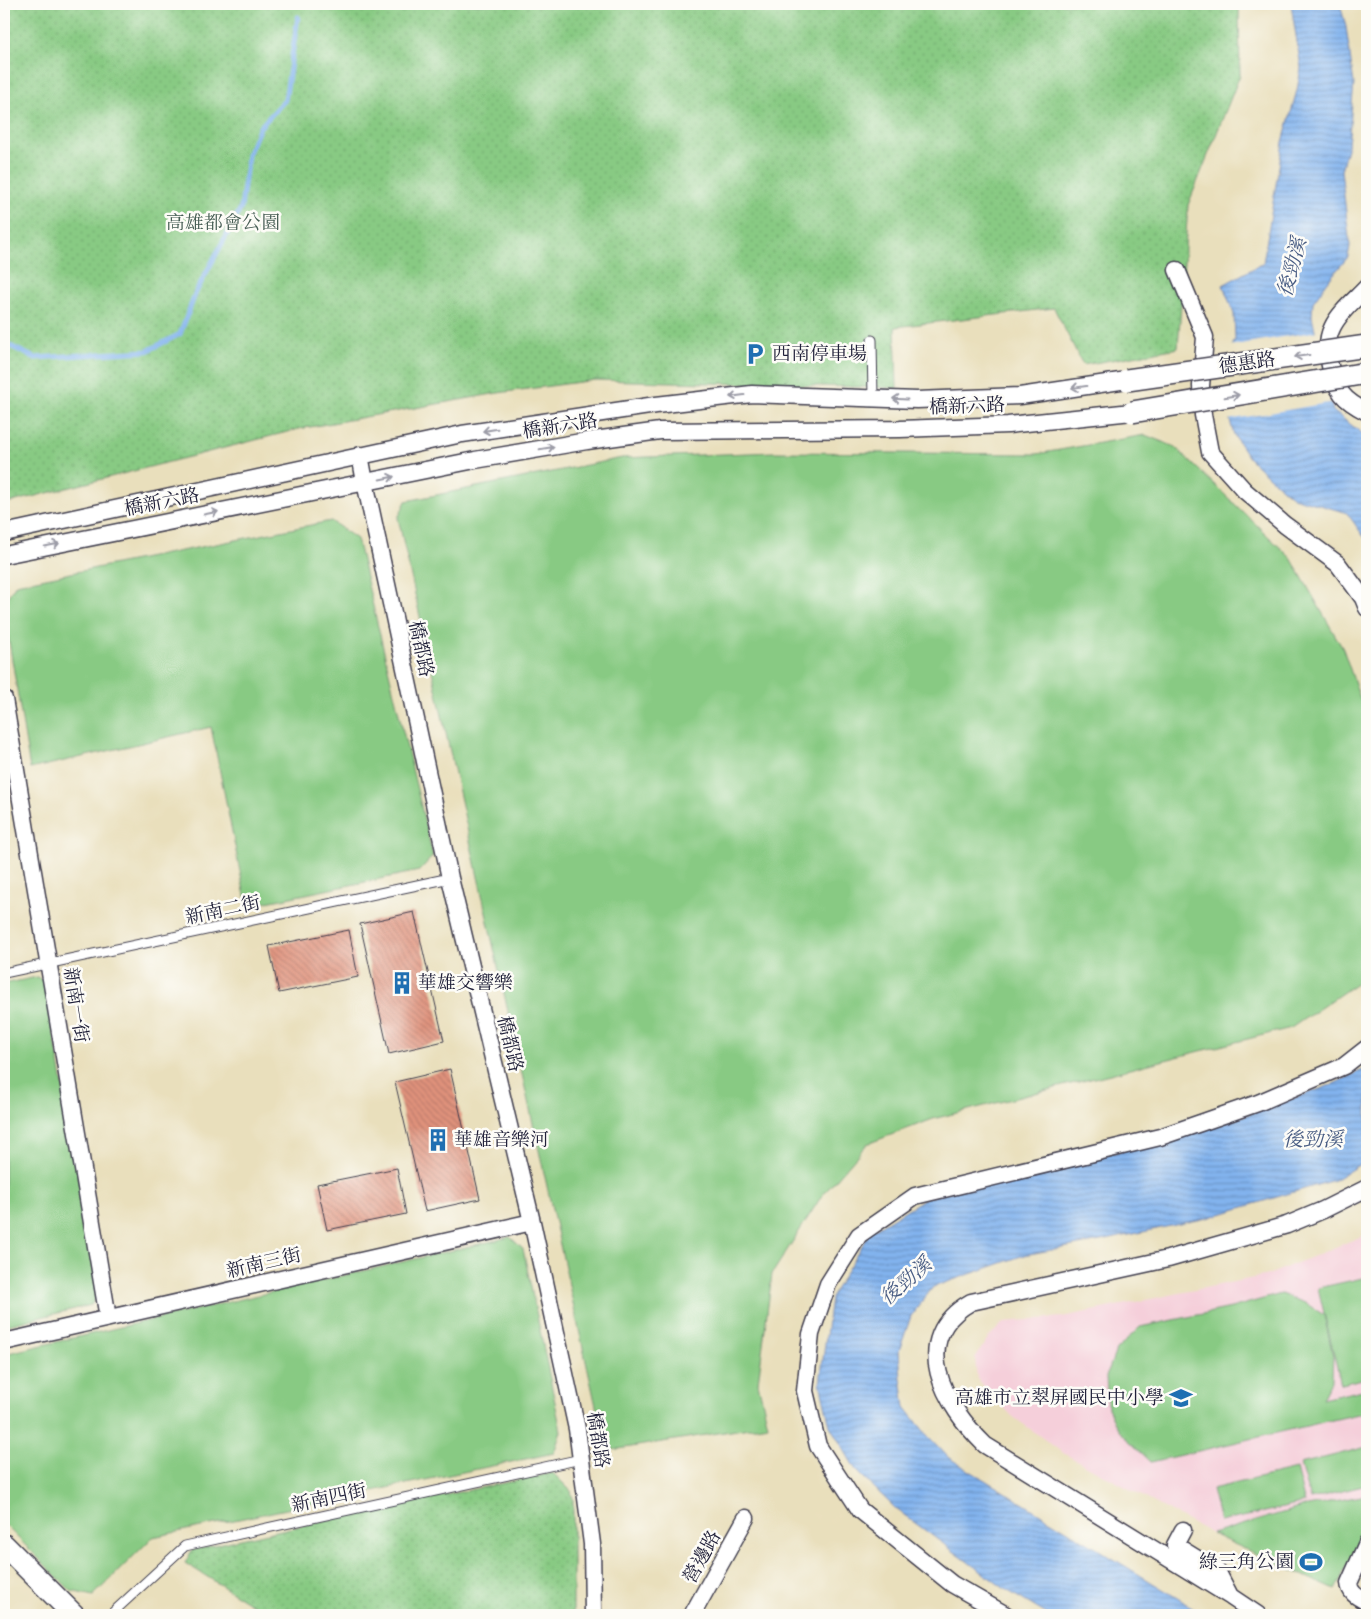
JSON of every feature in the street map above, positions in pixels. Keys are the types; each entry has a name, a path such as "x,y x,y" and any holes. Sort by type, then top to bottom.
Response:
{"street":[{"path":"1177,270 1205,337 1202,386 1203,415 1210,452 1245,491 1285,525 1338,564 1363,598 1367,608"},
{"path":"1367,287 1332,328 1329,344 1329,357 1336,384 1343,395 1358,408 1367,412"},
{"name":"德惠路","path":"1127,380 1367,346"},
{"name":"德惠路","path":"1132,412 1367,373"},
{"name":"橋新六路","path":"4,533 471,432 656,405 752,394 917,400 1020,396 1127,380"},
{"name":"橋新六路","path":"4,555 365,482 559,446 660,431 900,429 1008,425 1132,412"},
{"name":"橋都路","path":"360,455 450,878 532,1222 577,1429 592,1544 593,1615"},
{"name":"新南一街","path":"4,699 108,1318"},
{"path":"1006,1615 952,1584 860,1510 818,1446 805,1391 811,1334 828,1284 859,1235 915,1196 1160,1137 1266,1100 1344,1066 1367,1048"},
{"path":"1258,1615 985,1445 969,1430 942,1386 936,1362 939,1339 942,1331 958,1309 971,1302 1168,1259 1287,1225 1367,1188"},
{"name":"新南三街","path":"4,1342 532,1222"},
{"name":"營邊路","path":"692,1615 746,1518"},
{"path":"1183,1530 1175,1545 1217,1570 1231,1597"},
{"path":"1367,1543 1349,1583 1353,1594 1367,1602"},
{"path":"4,1546 74,1615"}],"lane":[{"path":"872,340 873,398"},
{"name":"新南二街","path":"4,973 450,878"},
{"name":"新南四街","path":"110,1615 185,1546 581,1459"}],"shaded area":[{"name":"高雄市立翠屏國民中小學","path":"1367,1234 1367,1495 1302,1507 1212,1534 1063,1453 1012,1416 977,1379 975,1358 988,1338 1004,1322 1062,1317 1268,1275"}],"green space":[{"name":"高雄都會公園","path":"4,4 1239,4 1240,75 1188,205 1178,348 1083,365 1054,308 895,327 897,388 595,380 498,393 299,429 4,504"},
{"path":"1145,435 1175,447 1291,558 1343,649 1367,718 1367,976 1291,1028 933,1119 867,1144 821,1197 772,1274 758,1383 768,1425 606,1451 398,518 406,501 622,458 774,452 1037,454"},
{"path":"331,521 357,539 433,856 419,871 247,906 211,727 30,769 4,602 16,584"},
{"path":"37,977 45,982 99,1292 91,1305 4,1326 4,984"},
{"path":"510,1237 523,1249 561,1431 554,1453 153,1537 93,1596 71,1591 4,1524 4,1354"},
{"path":"1367,1277 1367,1378 1341,1384 1318,1288"},
{"path":"1281,1294 1305,1303 1324,1315 1333,1356 1332,1379 1322,1399 1367,1389 1367,1412 1151,1462 1119,1431 1108,1408 1106,1377 1116,1350 1140,1327 1231,1308"},
{"path":"1367,1447 1367,1485 1310,1499 1300,1464"},
{"path":"1296,1469 1305,1503 1220,1522 1212,1489"},
{"path":"553,1473 571,1491 573,1499 573,1615 269,1615 185,1563 192,1550 362,1512"},
{"name":"綠三角公園","path":"1367,1495 1367,1528 1335,1590 1212,1534 1302,1507"}],"water":[{"name":"後勁溪","path":"1291,4 1340,4 1346,27 1354,84 1348,145 1341,170 1350,246 1348,257 1313,302 1312,316 1333,411 1367,437 1367,541 1347,513 1293,497 1249,458 1234,435 1224,398 1225,364 1235,339 1234,314 1223,285 1263,263 1283,142 1301,68"},
{"name":"後勁溪","path":"1367,1068 1367,1160 1334,1180 1207,1218 1106,1240 1024,1255 933,1287 911,1316 899,1351 905,1407 927,1435 949,1458 1205,1615 1048,1615 1005,1589 896,1509 856,1470 830,1426 820,1383 831,1297 870,1232 926,1198 1199,1132 1331,1085"}],"pier":[{"path":"1318,331 1334,402 1228,420 1222,398 1222,364 1229,346"}],"building":[{"name":"華雄交響樂","path":"414,912 444,1041 389,1054 360,924"},
{"path":"349,930 358,977 279,993 269,946"},
{"name":"華雄音樂河","path":"450,1069 480,1199 425,1211 395,1082"},
{"path":"397,1168 406,1214 327,1230 317,1184"}],"waterway":[{"path":"4,343 35,358 147,351 180,334 196,292 241,208 248,155 260,127 285,100 298,17"}],"place":[{"name":"西南停車場","path":"755,354"},
{"name":"華雄交響樂","path":"402,983"},
{"name":"華雄音樂河","path":"438,1140"},
{"name":"高雄市立翠屏國民中小學","path":"1181,1398"},
{"name":"綠三角公園","path":"1311,1562"}]}
